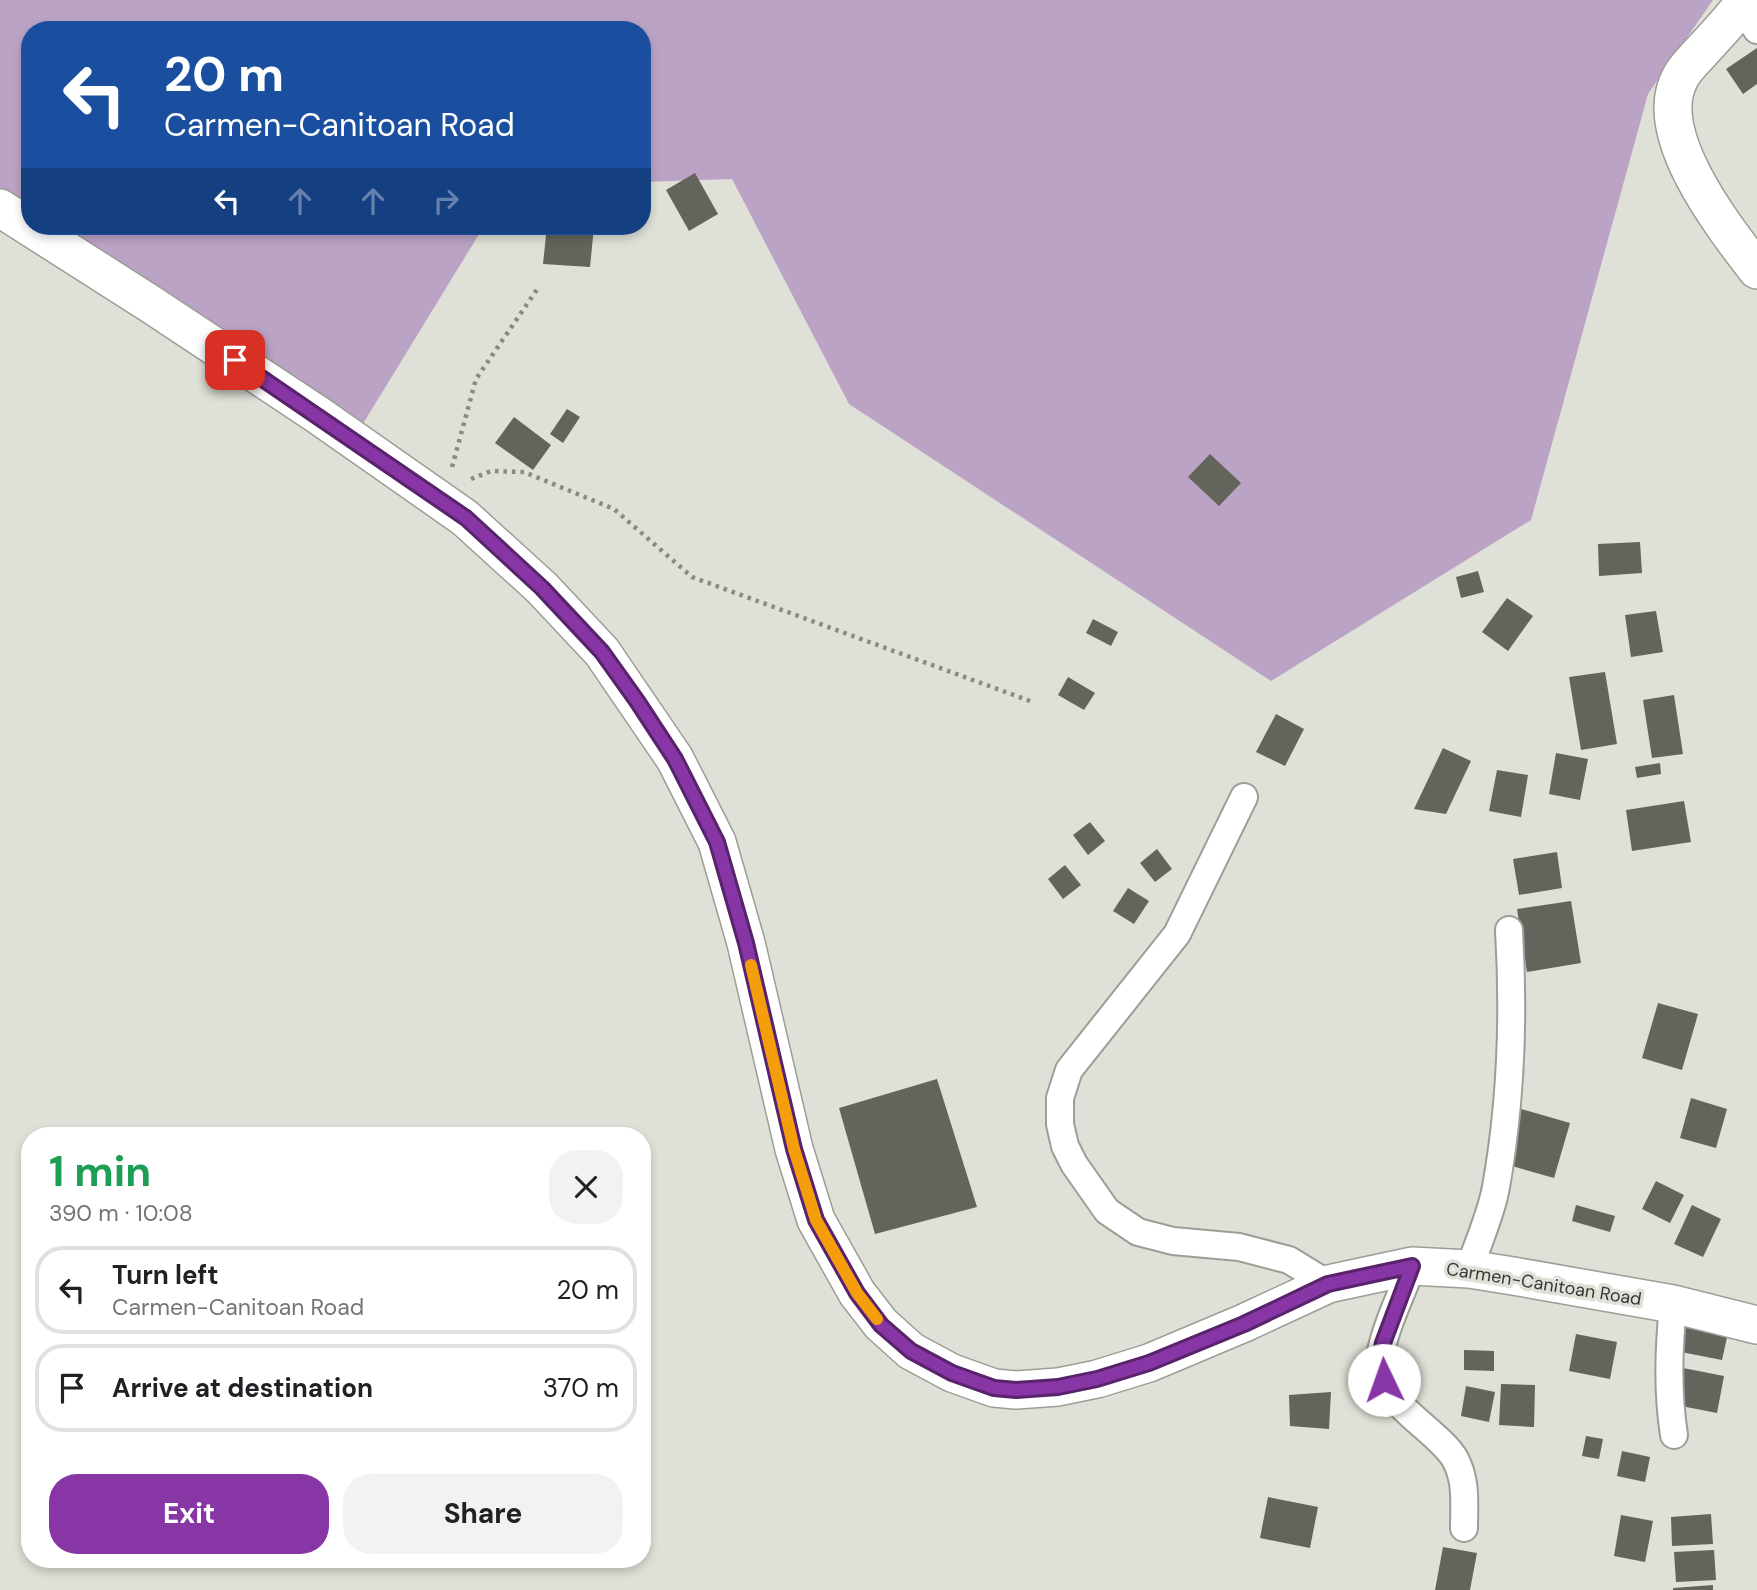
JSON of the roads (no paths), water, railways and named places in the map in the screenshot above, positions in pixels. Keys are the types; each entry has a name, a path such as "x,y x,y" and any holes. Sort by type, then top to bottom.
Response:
{"main road":[{"path":"1748,12 1681,76 1672,96 1673,121 1685,159 1697,183 1753,256"},
{"name":"Carmen-Canitoan Road","path":"0,208 21,221"},
{"name":"Carmen-Canitoan Road","path":"43,235 152,304 466,518 542,588 602,652 675,759 717,842 746,943 794,1149 816,1220 857,1293 881,1325 911,1351 952,1373 994,1388 1016,1390 1058,1387 1097,1379 1149,1363 1244,1324 1328,1284 1412,1266 1469,1269 1673,1304 1757,1325"}],"street":[{"path":"1244,797 1177,934 1069,1070 1060,1098 1060,1124 1065,1146 1074,1164 1107,1211 1139,1232 1173,1241 1239,1247 1289,1260 1328,1284"},
{"path":"1469,1269 1495,1190 1504,1121 1511,1030 1509,929"},
{"path":"1412,1266 1383,1343 1378,1366 1390,1394 1454,1457 1464,1482 1464,1528"},
{"path":"1673,1304 1668,1352 1674,1435"}]}
